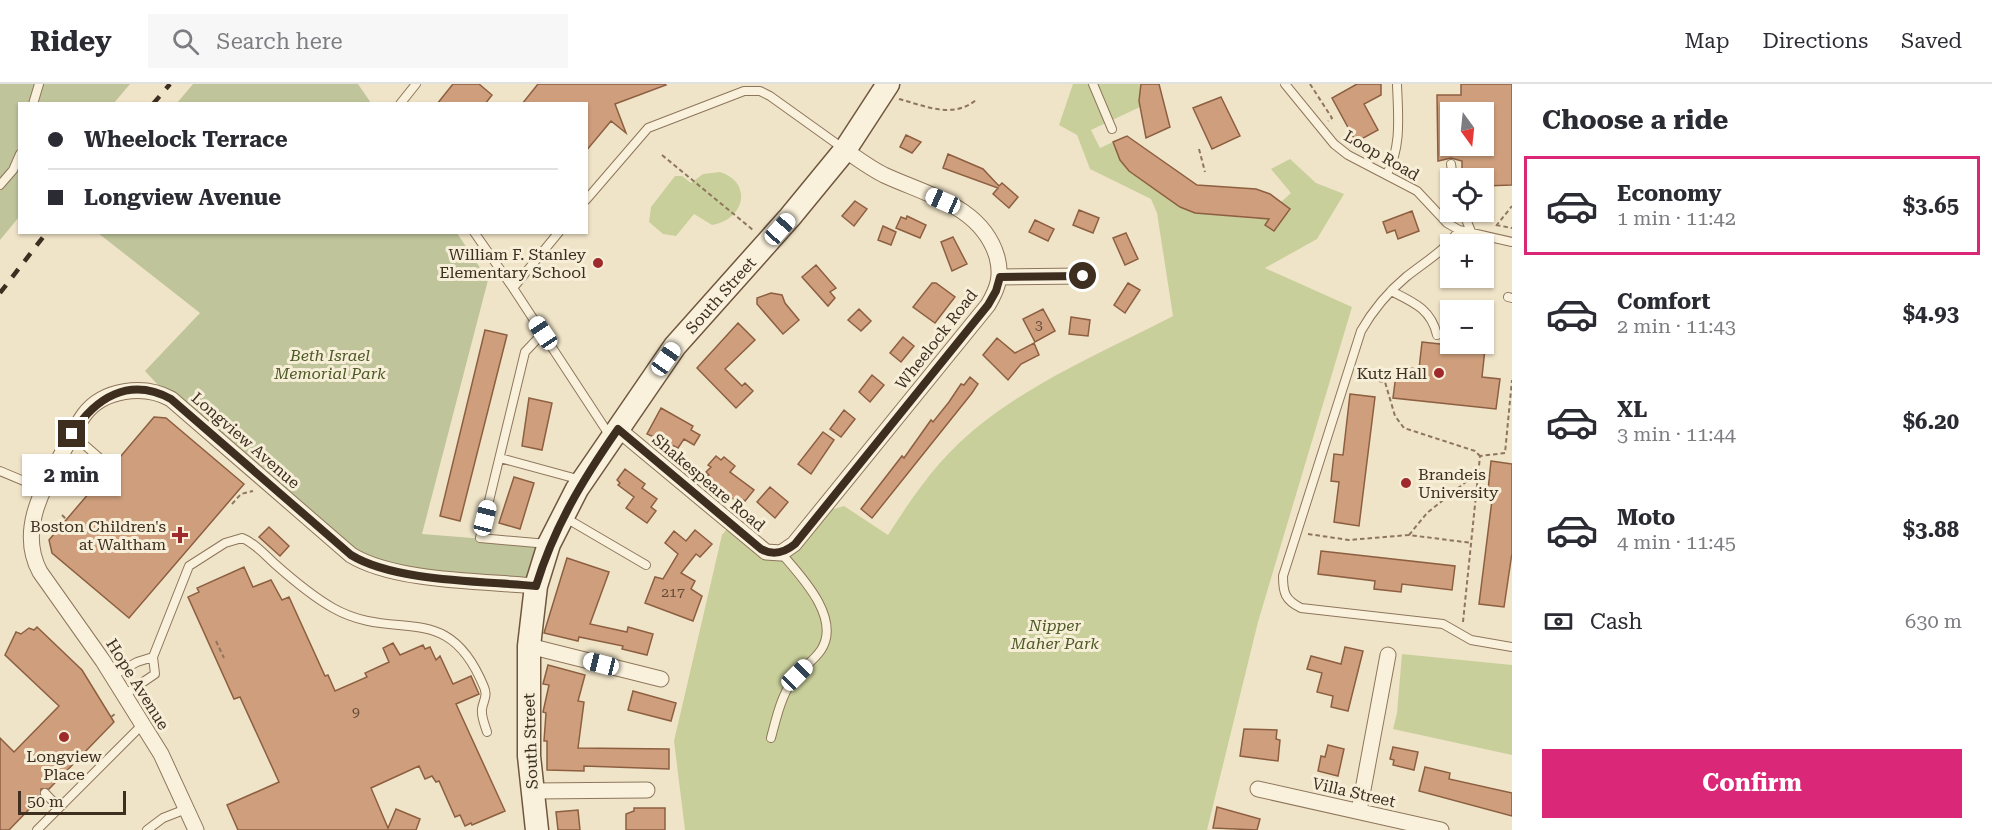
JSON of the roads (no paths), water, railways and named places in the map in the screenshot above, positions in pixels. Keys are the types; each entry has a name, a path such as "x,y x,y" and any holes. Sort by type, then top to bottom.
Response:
{"main road":[{"name":"South Street","path":"537,830 532,791 528,714 529,646 536,586 549,544 583,481 681,338 790,217 845,150 885,89"}],"street":[{"path":"845,150 876,171 957,207 974,218 991,240 998,261 1000,277 1083,276"},
{"name":"Wheelock Road","path":"781,553 795,544 988,305 996,291 1000,277"},
{"name":"Longview Avenue","path":"36,565 32,530 35,509 72,434 88,410 105,398 134,390 161,393 171,399 351,555 365,564 400,573 536,586"},
{"name":"Shakespeare Road","path":"614,434 761,549 771,553 781,553"},
{"name":"Hope Avenue","path":"36,565 112,676 161,754 196,830"},
{"path":"529,646 661,679"},
{"path":"1359,811 1388,655"},
{"name":"Villa Street","path":"1258,789 1441,830"},
{"path":"532,791 647,790"}],"lane":[{"path":"34,102 39,84"},
{"path":"402,102 416,84"},
{"path":"1093,84 1112,129"},
{"name":"Loop Road","path":"1285,84 1334,144 1348,155 1418,191 1448,223 1472,234"},
{"path":"1387,174 1394,161 1398,145 1397,84"},
{"path":"588,198 648,128 744,91 760,91 770,96 845,150"},
{"path":"0,186 13,170 18,159"},
{"path":"1451,164 1452,168"},
{"path":"1467,222 1472,234"},
{"path":"1459,230 1441,252 1391,291 1372,311 1361,331 1282,576 1282,590 1288,602 1301,608 1443,624 1485,644 1512,647"},
{"path":"475,234 614,434"},
{"path":"513,288 557,234"},
{"name":"Loop Road","path":"1494,239 1512,242"},
{"path":"1391,291 1419,305 1429,314 1437,335"},
{"path":"543,333 525,352 480,538 549,544"},
{"path":"72,434 111,468"},
{"path":"500,458 583,481"},
{"path":"0,471 43,489"},
{"path":"562,517 646,565"},
{"path":"124,695 155,674 153,657 174,599 191,563 225,543 242,538 298,584 344,614 366,620 421,627 447,635 468,655 484,688 486,697 482,711 487,732"},
{"path":"771,738 791,683 822,650 825,638 822,610 815,594 781,553"},
{"path":"112,676 137,662 153,657"},
{"path":"37,830 142,725"},
{"path":"45,793 59,807"},
{"path":"147,830 163,819 186,809"}],"railway":[{"path":"155,102 170,84"},
{"path":"0,293 45,234"}],"place":[{"name":"William F. Stanley Elementary School","path":"598,263"},
{"name":"Kutz Hall","path":"1439,373"},
{"name":"Brandeis University","path":"1406,483"},
{"name":"Boston Children's at Waltham","path":"180,535"},
{"name":"Longview Place","path":"64,737"}],"park label":[{"name":"Beth Israel Memorial Park","path":"330,364"},
{"name":"Nipper Maher Park","path":"1055,634"}]}
